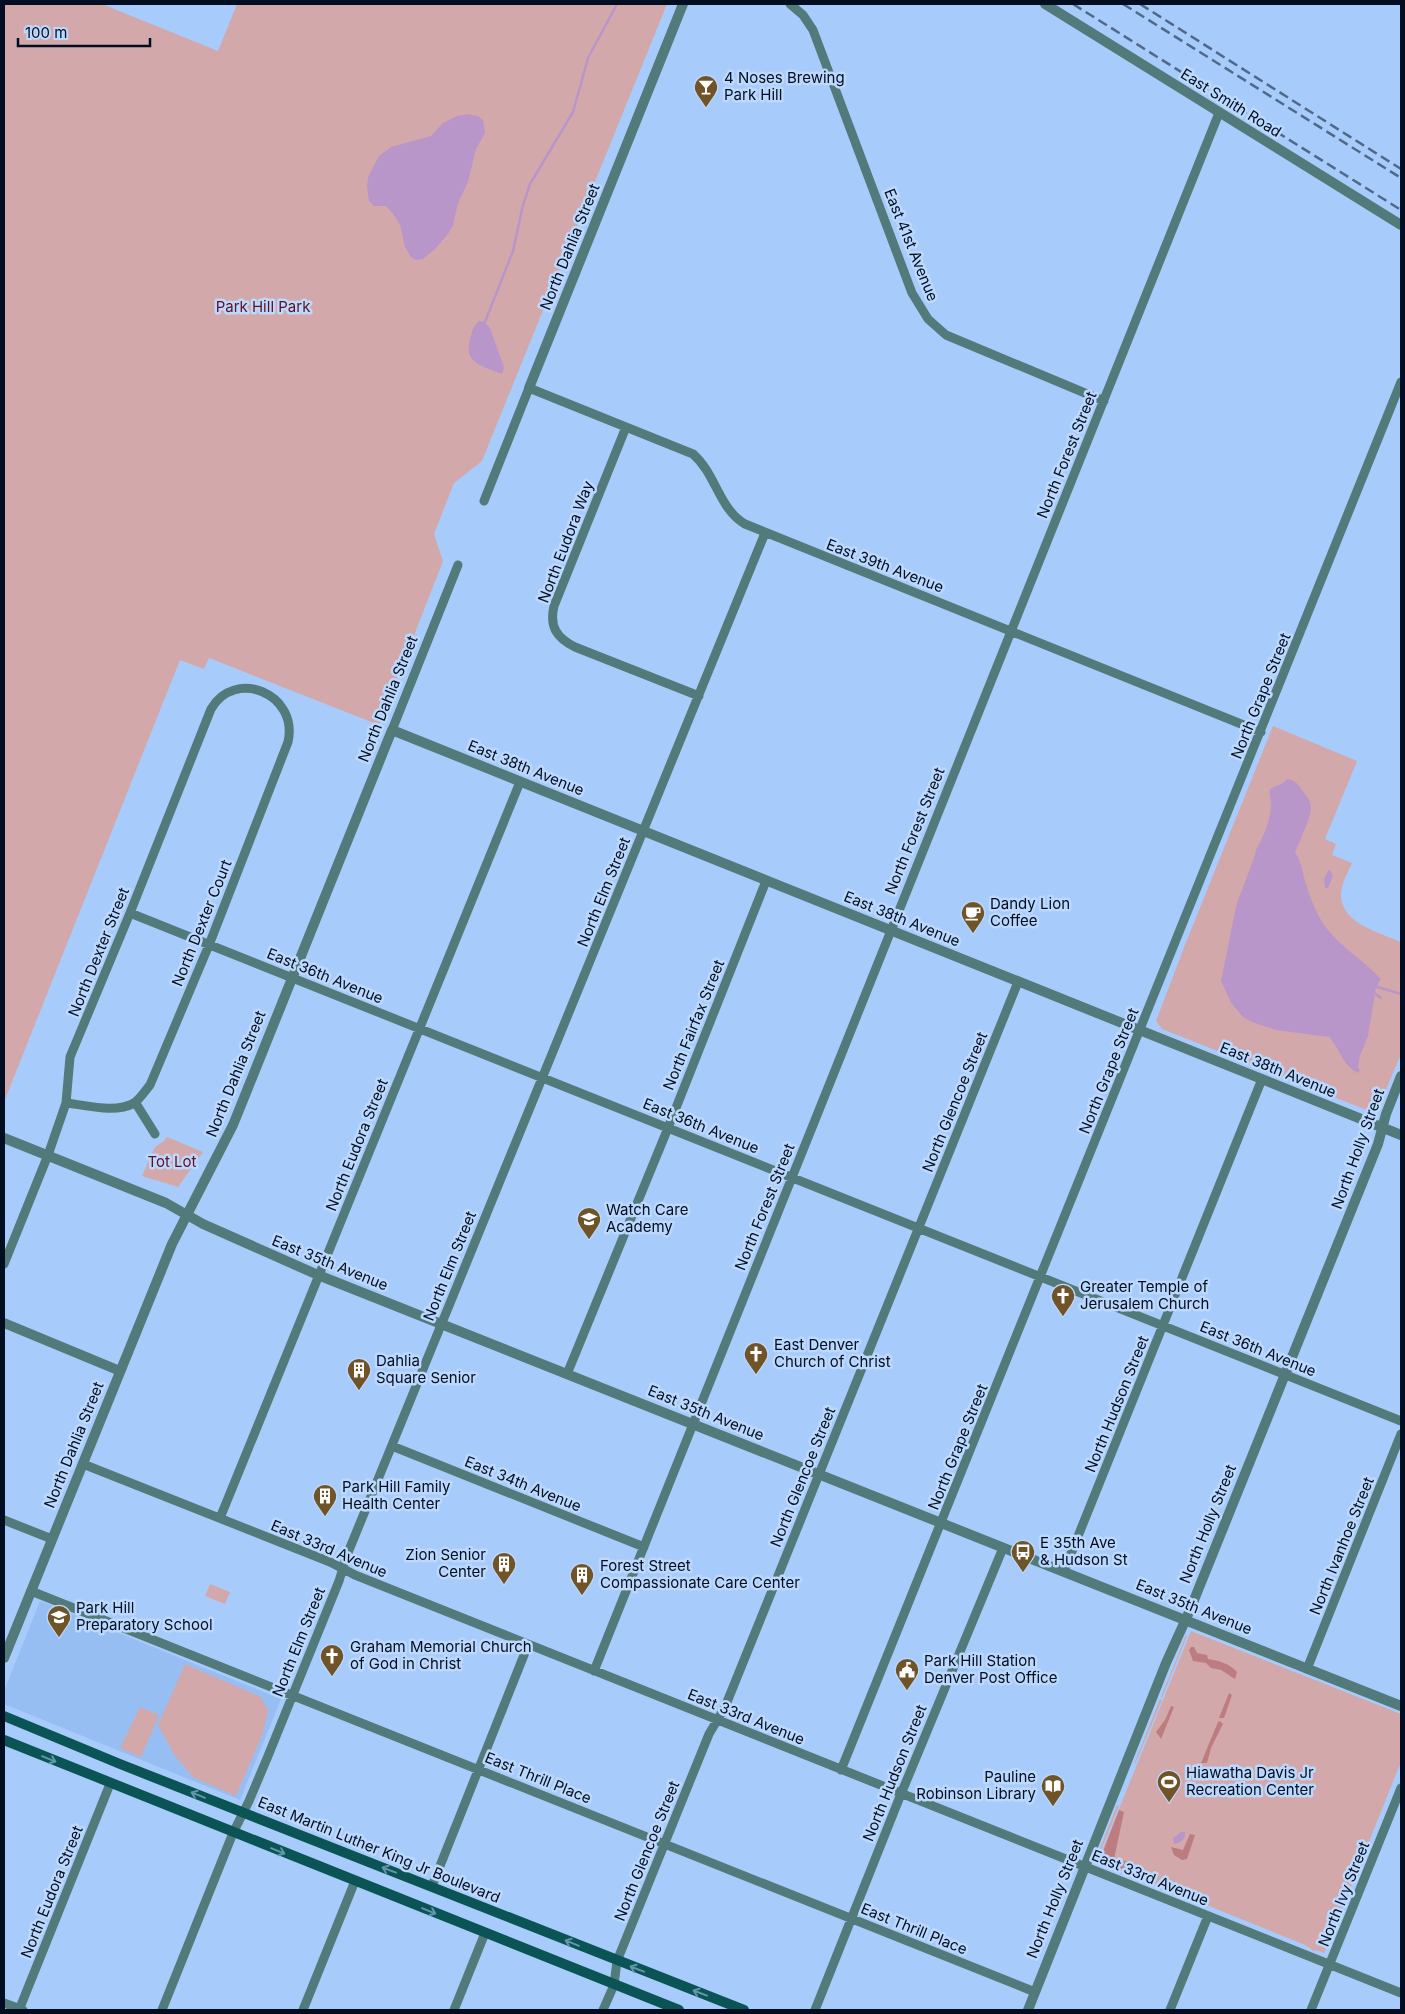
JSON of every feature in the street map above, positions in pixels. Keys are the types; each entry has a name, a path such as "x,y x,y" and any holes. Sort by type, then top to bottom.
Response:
{"main road":[{"name":"East Martin Luther King Jr Boulevard","path":"4,1716 744,2010"},
{"path":"4,1740 679,2010"}],"street":[{"name":"North Dahlia Street","path":"484,502 683,4"},
{"name":"East 41st Avenue","path":"790,4 803,15 813,30 912,292 928,319 937,329 960,342 1104,401"},
{"name":"East Smith Road","path":"1045,4 1401,226"},
{"name":"North Forest Street","path":"594,1671 1219,113"},
{"name":"North Grape Street","path":"842,1770 1401,382"},
{"name":"East 39th Avenue","path":"529,388 693,454 708,469 732,514 738,520 765,533 1261,732"},
{"name":"North Eudora Way","path":"626,427 554,606 552,624 559,637 575,647 699,696"},
{"name":"North Elm Street","path":"162,2010 233,1833 244,1812 293,1695 392,1446 765,533"},
{"name":"North Dahlia Street","path":"4,1658 172,1244 228,1136 458,565"},
{"name":"North Dexter Street","path":"4,1264 48,1155 66,1103 70,1057 213,706 220,698 235,690 252,689 262,692"},
{"name":"North Dexter Court","path":"135,1102 150,1085 209,945 290,734 284,709 274,697 262,692"},
{"name":"East 38th Avenue","path":"392,730 1401,1135"},
{"name":"North Eudora Street","path":"220,1518 520,782"},
{"name":"North Fairfax Street","path":"567,1374 668,1128 766,881"},
{"name":"East 36th Avenue","path":"130,913 1401,1421"},
{"name":"North Glencoe Street","path":"604,2010 614,1985 618,1961 709,1734 725,1707 1018,982"},
{"name":"North Holly Street","path":"1028,2010 1084,1867 1378,1144 1401,1076"},
{"name":"North Hudson Street","path":"1064,1571 1262,1079"},
{"path":"66,1103 116,1108 135,1102 155,1134"},
{"name":"East 35th Avenue","path":"4,1138 166,1203 223,1234 318,1275 1401,1706"},
{"path":"4,1323 120,1371"},
{"name":"North Ivanhoe Street","path":"1307,1669 1401,1434"},
{"name":"East 34th Avenue","path":"392,1446 644,1547"},
{"name":"East 33rd Avenue","path":"83,1464 220,1518 528,1645 1401,1993"},
{"path":"4,1520 52,1539"},
{"name":"North Hudson Street","path":"816,2010 901,1794 1003,1548"},
{"name":"East Thrill Place","path":"30,1595 293,1695 1035,1992"},
{"path":"432,1886 528,1645"},
{"name":"North Eudora Street","path":"21,2010 110,1784"},
{"name":"North Ivy Street","path":"1311,2010 1401,1788"},
{"path":"303,2010 355,1881"},
{"path":"1170,2010 1208,1916"},
{"path":"454,2010 485,1933"},
{"path":"4,2002 21,2010"}],"shaded area":[{"path":"467,114 478,116 483,120 485,133 476,149 468,182 458,203 453,225 435,249 423,259 416,260 411,257 405,247 400,225 394,215 386,206 374,206 369,201 368,177 379,156 391,147 431,136 443,123 457,116"},
{"path":"479,321 485,322 490,328 504,367 502,374 476,363 469,354 471,334"},
{"path":"1287,779 1297,784 1311,805 1311,811 1295,852 1316,911 1334,937 1381,979 1376,987 1368,1036 1360,1056 1358,1068 1360,1070 1358,1073 1345,1062 1329,1037 1276,1030 1243,1017 1231,1003 1221,981 1236,906 1269,818 1271,805 1270,789"},
{"path":"1330,870 1333,876 1328,888 1325,888 1324,879"},
{"path":"40,1601 281,1699 240,1800 4,1704 4,1691"},
{"path":"1191,1647 1194,1647 1197,1653 1207,1655 1208,1659 1231,1666 1237,1672 1235,1679 1221,1670 1211,1668 1206,1663 1193,1661 1189,1650"},
{"path":"1229,1693 1232,1695 1224,1718 1219,1718"},
{"path":"1171,1706 1174,1707 1161,1739 1156,1732 1165,1720"},
{"path":"1220,1721 1223,1724 1211,1748 1207,1763 1201,1763 1218,1722"},
{"path":"1119,1810 1124,1812 1114,1859 1135,1863 1132,1873 1103,1861 1101,1857"},
{"path":"1181,1832 1185,1832 1184,1839 1174,1844 1173,1838"},
{"path":"1190,1834 1195,1835 1187,1859 1182,1860 1174,1855 1171,1847 1183,1850"}],"green space":[{"name":"Park Hill Park","path":"4,4 102,4 218,51 237,4 667,4 482,461 454,483 434,534 443,561 379,725 209,658 204,669 180,660 4,1102"},
{"path":"1273,726 1357,761 1325,839 1336,844 1332,855 1352,863 1341,893 1342,903 1347,912 1362,925 1401,942 1401,1054 1379,1106 1369,1111 1162,1029 1156,1021"},
{"name":"Tot Lot","path":"167,1137 203,1152 178,1187 142,1176 155,1147"},
{"path":"210,1584 230,1592 225,1604 205,1596"},
{"path":"1191,1631 1401,1714 1401,1762 1324,1953 1314,1951 1305,1945 1098,1861"},
{"path":"1187,1636 1162,1698 1161,1697"},
{"path":"185,1664 261,1697 268,1710 263,1733 236,1796 194,1778 175,1756 158,1725"},
{"path":"1160,1699 1162,1700 1134,1764"},
{"path":"140,1707 159,1715 141,1757 120,1748"},
{"path":"1117,1805 1119,1806 1098,1857 1097,1856"}],"waterway":[{"path":"485,322 513,251 523,205 530,184 573,112 588,58 617,4"},
{"path":"1374,986 1401,994"},
{"path":"1373,992 1381,998"}],"railway":[{"path":"1073,4 1401,210"},
{"path":"1123,4 1401,178"},
{"path":"1140,4 1401,169"}],"place":[{"name":"4 Noses Brewing Park Hill","path":"706,108"},
{"name":"Dandy Lion Coffee","path":"973,934"},
{"name":"Watch Care Academy","path":"589,1240"},
{"name":"Greater Temple of Jerusalem Church","path":"1063,1317"},
{"name":"East Denver Church of Christ","path":"756,1375"},
{"name":"Dahlia Square Senior","path":"359,1391"},
{"name":"Park Hill Family Health Center","path":"325,1517"},
{"name":"E 35th Ave & Hudson St","path":"1023,1573"},
{"name":"Zion Senior Center","path":"504,1585"},
{"name":"Forest Street Compassionate Care Center","path":"582,1596"},
{"name":"Park Hill Preparatory School","path":"59,1638"},
{"name":"Graham Memorial Church of God in Christ","path":"332,1677"},
{"name":"Park Hill Station Denver Post Office","path":"907,1691"},
{"name":"Hiawatha Davis Jr Recreation Center","path":"1169,1803"},
{"name":"Pauline Robinson Library","path":"1053,1807"}]}
